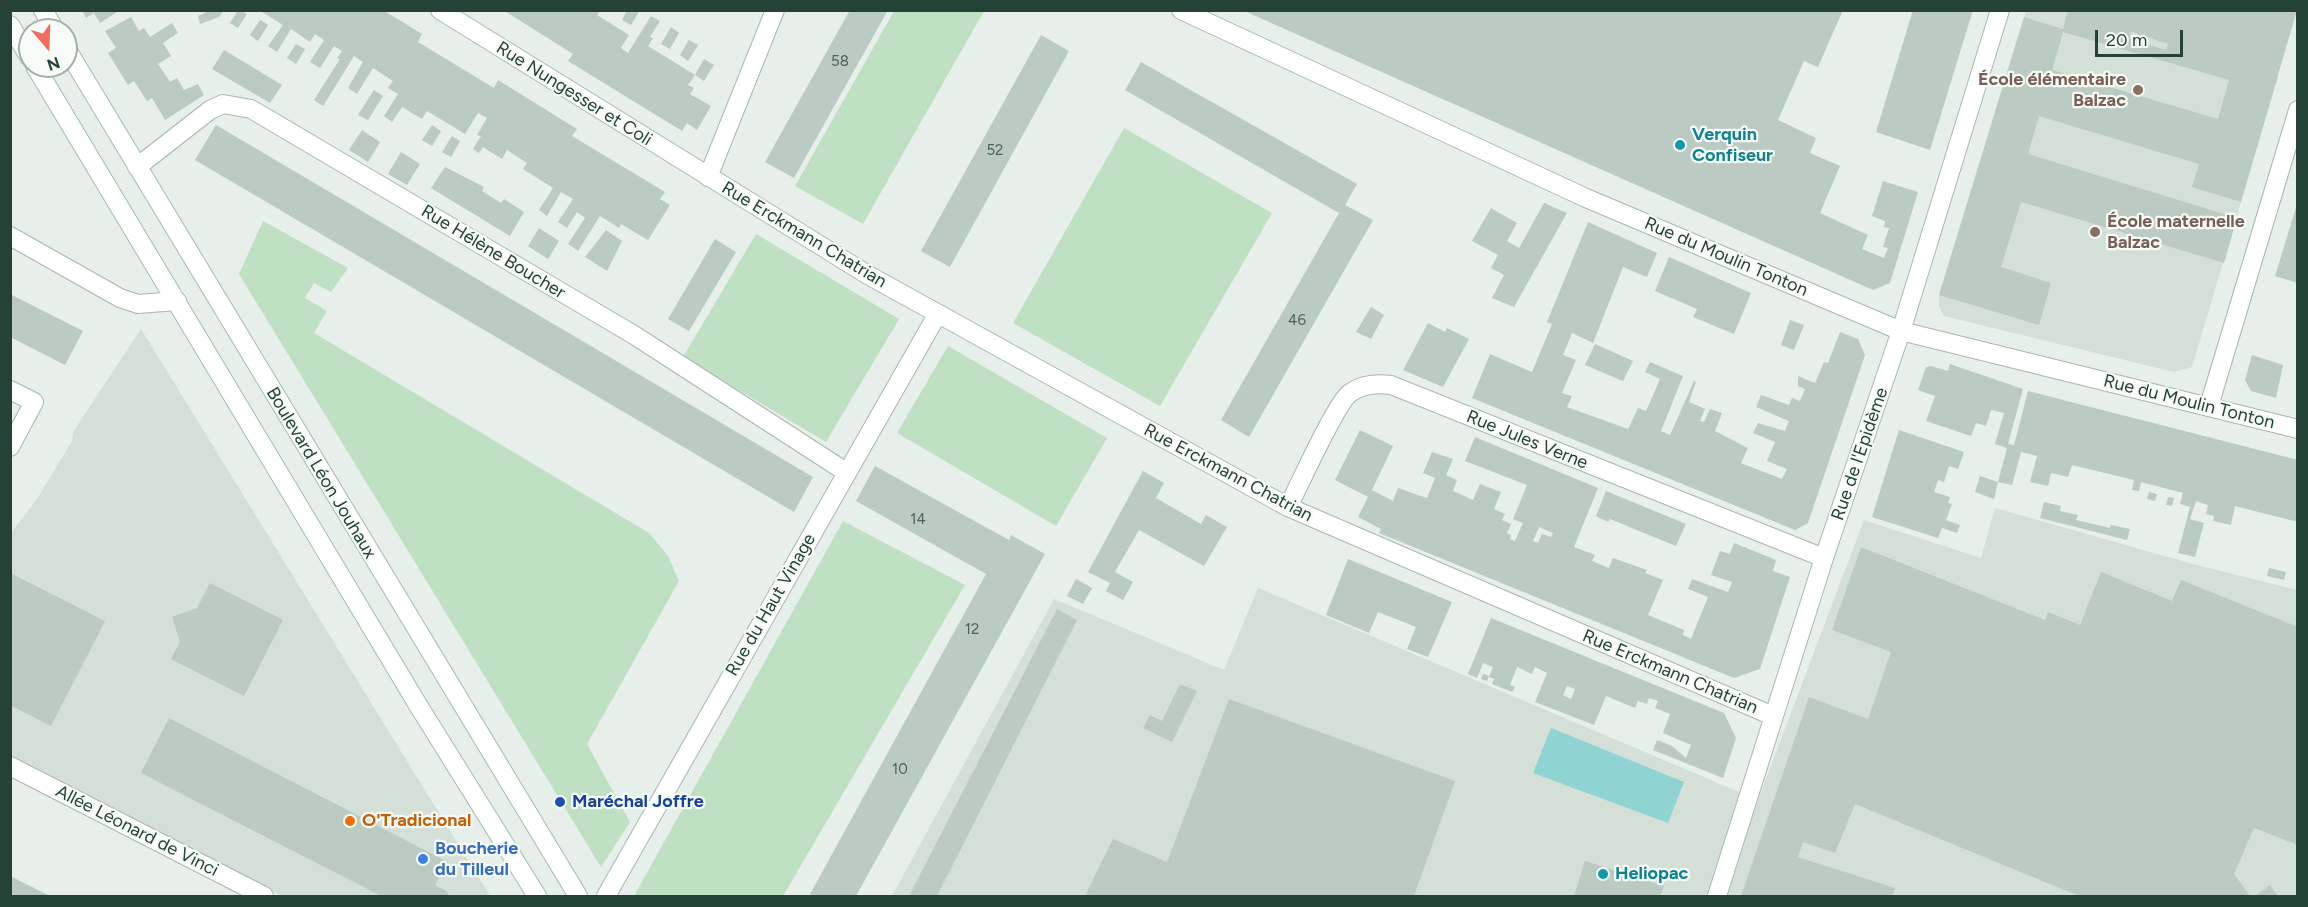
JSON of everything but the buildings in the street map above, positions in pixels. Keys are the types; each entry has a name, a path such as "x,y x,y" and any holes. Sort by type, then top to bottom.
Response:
{"street":[{"name":"Rue Nungesser et Coli","path":"440,10 708,177"},
{"path":"708,177 775,10"},
{"name":"Rue du Moulin Tonton","path":"1181,10 1586,198 1901,331 2298,429"},
{"name":"Rue de l'Epidème","path":"1717,897 1824,558 1901,331 2000,10"},
{"path":"10,25 18,38"},
{"name":"Boulevard Léon Jouhaux","path":"78,68 578,897"},
{"name":"Boulevard Léon Jouhaux","path":"42,78 418,705 537,897"},
{"name":"Rue Hélène Boucher","path":"138,167 210,111 223,104 251,109 634,335 846,472"},
{"path":"2209,406 2298,110"},
{"name":"Rue Erckmann Chatrian","path":"708,177 937,315 1288,507 1773,716"},
{"path":"10,236 120,298 138,304 177,301"},
{"name":"Rue du Haut Vinage","path":"606,897 937,315"},
{"name":"Rue Jules Verne","path":"1288,507 1344,399 1361,388 1381,384 1391,385 1824,558"},
{"path":"10,390 34,402 10,447"},
{"name":"Allée Léonard de Vinci","path":"10,766 264,897"}],"shaded area":[{"name":"École maternelle Balzac","path":"2026,11 2059,11 2278,77 2192,367 2174,372 1944,316 1939,307 1939,295"},
{"path":"141,329 490,896 282,896 11,757 10,534 37,499 72,441 73,432"},
{"path":"1995,508 2193,564 2297,590 2297,896 892,896 1054,599 1224,670 1258,588 1758,800 1864,520 1981,558"}],"green space":[{"path":"894,11 984,11 863,224 795,186"},
{"path":"1124,128 1272,213 1160,406 1013,323"},
{"path":"263,221 348,268 331,292 314,283 305,298 327,311 314,333 649,533 668,556 679,581 587,744 630,822 601,867 239,274"},
{"path":"756,234 899,319 826,442 683,357"},
{"path":"948,346 1107,438 1056,526 897,433"},
{"path":"843,521 965,585 783,896 634,896"}],"water":[{"path":"1551,728 1684,782 1668,823 1533,773"}],"place":[{"name":"École élémentaire Balzac","path":"2138,90"},
{"name":"Verquin Confiseur","path":"1680,145"},
{"name":"École maternelle Balzac","path":"2095,232"},
{"name":"Maréchal Joffre","path":"560,802"},
{"name":"O'Tradicional","path":"350,821"},
{"name":"Boucherie du Tilleul","path":"423,859"},
{"name":"Heliopac","path":"1603,874"}]}
